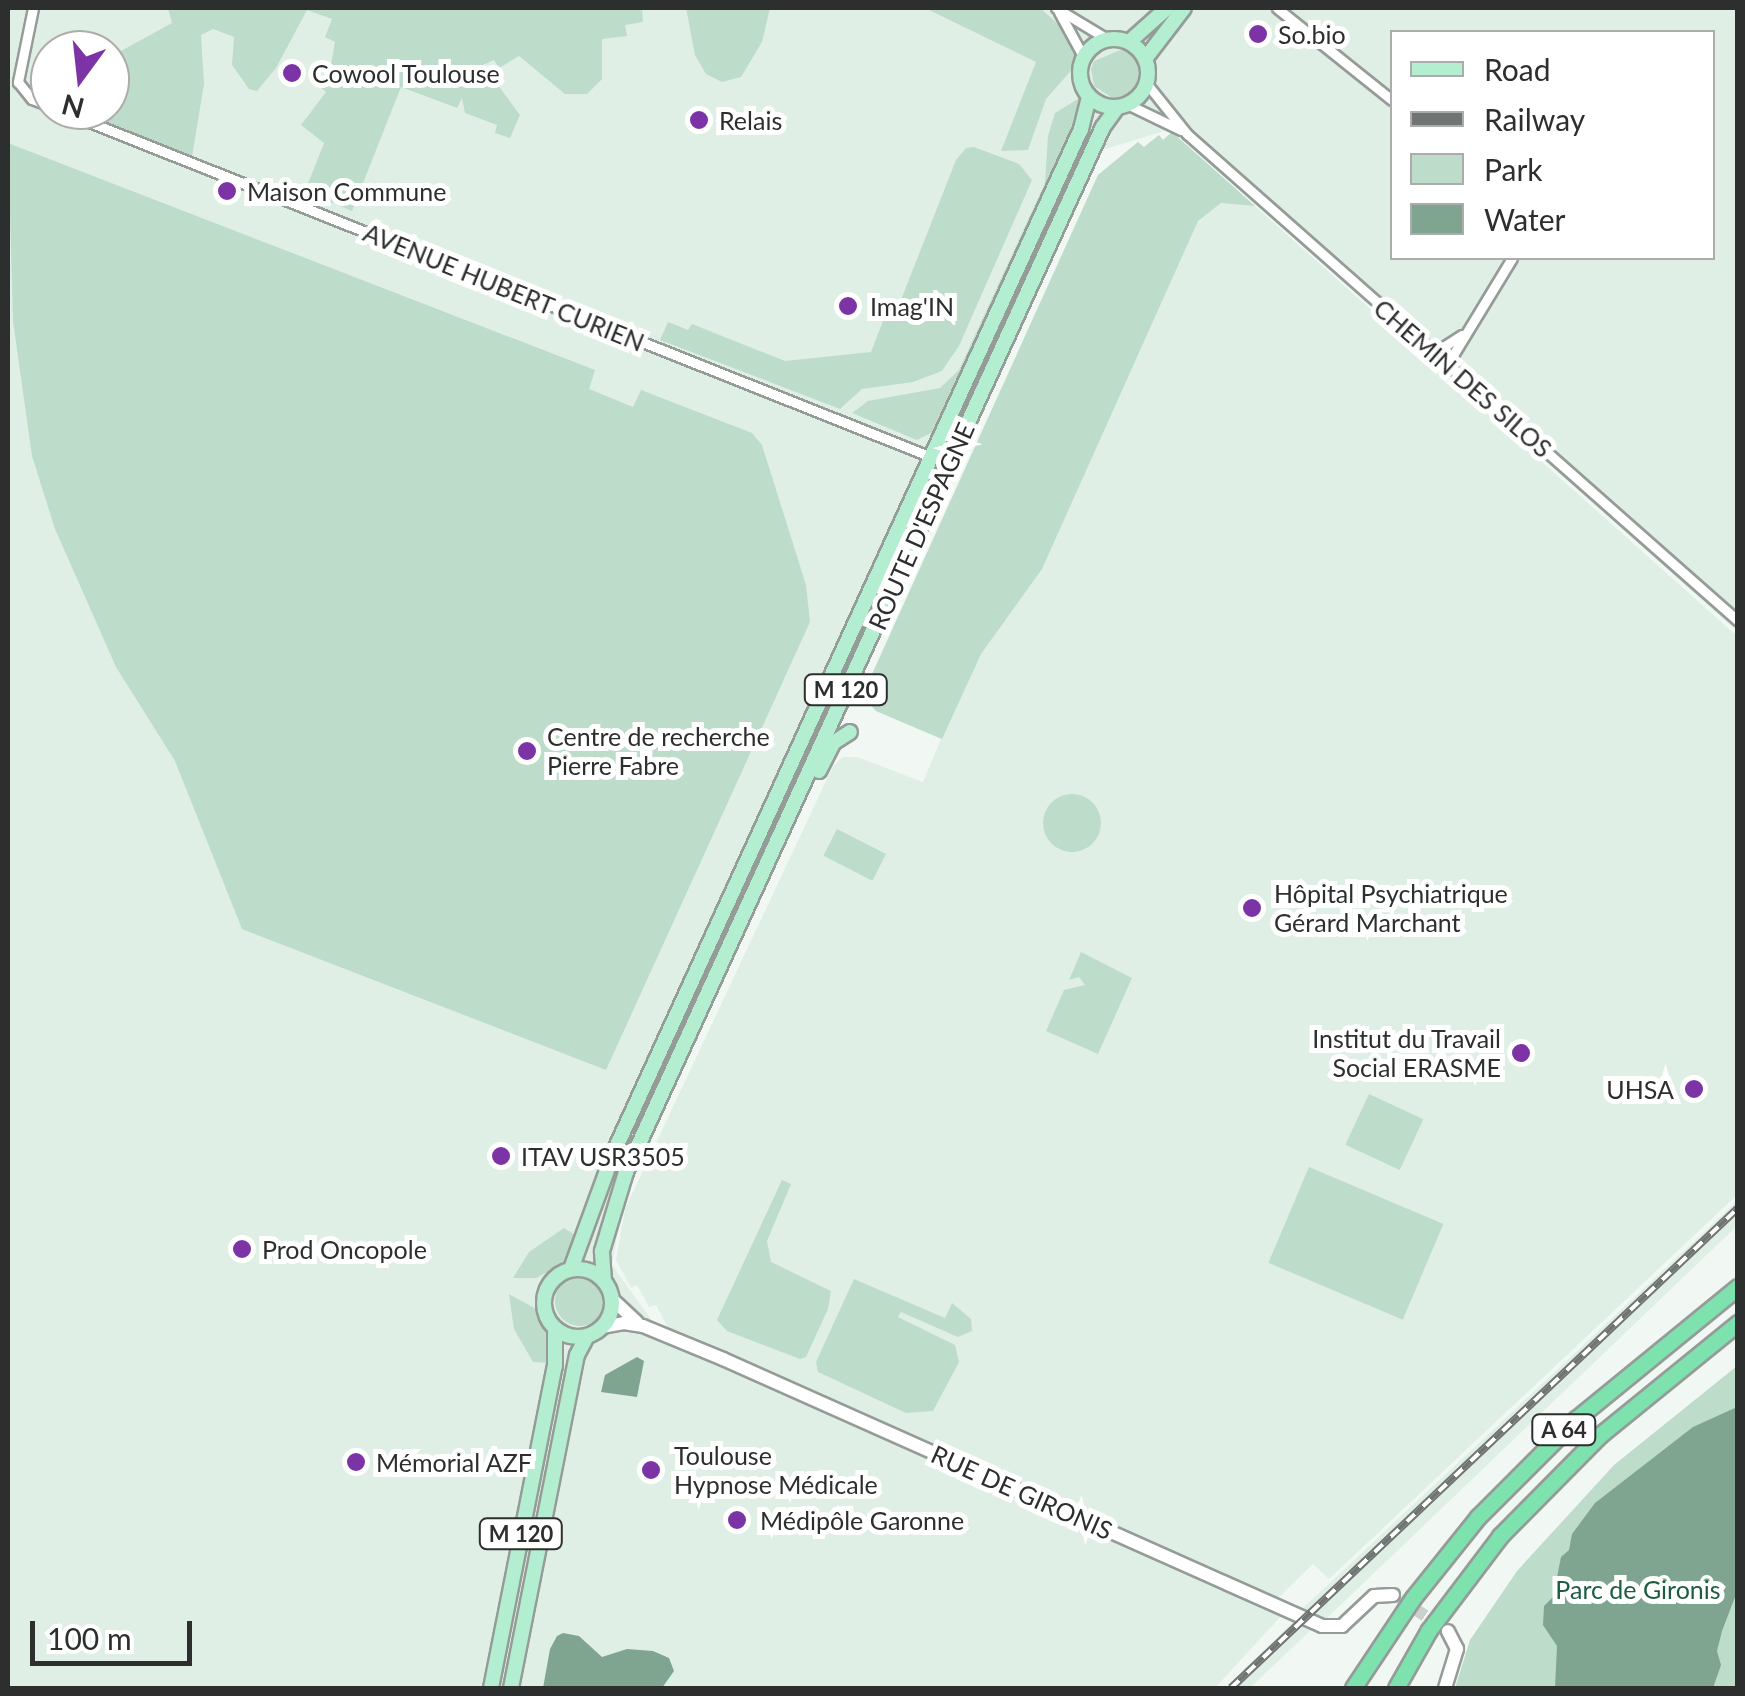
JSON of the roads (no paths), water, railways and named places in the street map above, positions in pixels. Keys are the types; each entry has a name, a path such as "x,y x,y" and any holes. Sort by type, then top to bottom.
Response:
{"highway":[{"name":"A 64","path":"1352,1688 1413,1598 1478,1516 1576,1419 1738,1286"},
{"name":"A 64","path":"1396,1688 1429,1630 1514,1521 1600,1435 1738,1323"}],"main road":[{"path":"1129,42 1166,8"},
{"path":"1146,60 1129,42 1109,40 1084,58 1080,72 1089,97 1123,106 1147,84 1146,60 1184,8"},
{"name":"ROUTE D'ESPAGNE","path":"571,1269 613,1154 1081,129 1089,97"},
{"name":"ROUTE D'ESPAGNE","path":"604,1281 602,1251 622,1182 1106,122 1123,106"},
{"path":"784,828 834,744 850,732"},
{"path":"571,1269 593,1272 604,1281 612,1299 602,1327 587,1336 570,1336 555,1329 544,1312 546,1290 560,1273 571,1269"},
{"name":"M 120","path":"491,1688 555,1366 555,1329"},
{"name":"M 120","path":"511,1688 577,1355 587,1336"}],"street":[{"path":"30,97 18,82 18,64 33,8"},
{"path":"1057,8 1109,40"},
{"path":"1057,8 1084,58"},
{"path":"1276,8 1390,98"},
{"name":"CHEMIN DES SILOS","path":"1147,84 1188,134 1738,622"},
{"name":"CHEMIN DES SILOS","path":"1123,106 1188,134"},
{"name":"AVENUE HUBERT CURIEN","path":"109,130 949,464"},
{"path":"1447,365 1462,334 1511,260"},
{"path":"1434,353 1462,334"},
{"name":"RUE DE GIRONIS","path":"612,1299 643,1326 1322,1626 1342,1626 1374,1596 1393,1595"},
{"name":"RUE DE GIRONIS","path":"602,1327 643,1326"},
{"path":"1445,1688 1457,1648 1448,1631"}],"water":[{"path":"637,1357 644,1361 637,1397 601,1392 605,1375"},
{"name":"Parc de Gironis","path":"1737,1407 1737,1592 1717,1651 1721,1665 1713,1688 1555,1688 1557,1646 1543,1625 1544,1606 1553,1597 1561,1557 1569,1550 1572,1534 1595,1503 1693,1427"},
{"path":"563,1633 579,1636 602,1657 627,1649 653,1651 669,1658 674,1671 662,1688 543,1688 550,1649"}],"tunnel":[{"path":"1400,1599 1442,1627"}],"railway":[{"path":"1231,1688 1738,1208"}],"place":[{"name":"So.bio","path":"1258,34"},
{"name":"Cowool Toulouse","path":"292,73"},
{"name":"Relais","path":"699,120"},
{"name":"Maison Commune","path":"227,191"},
{"name":"Imag'IN","path":"848,306"},
{"name":"Centre de recherche Pierre Fabre","path":"527,751"},
{"name":"Hôpital Psychiatrique Gérard Marchant","path":"1252,908"},
{"name":"Institut du Travail Social ERASME","path":"1521,1053"},
{"name":"UHSA","path":"1694,1089"},
{"name":"ITAV USR3505","path":"501,1156"},
{"name":"Prod Oncopole","path":"242,1249"},
{"name":"Mémorial AZF","path":"356,1462"},
{"name":"Toulouse Hypnose Médicale","path":"651,1470"},
{"name":"Médipôle Garonne","path":"737,1520"}]}
